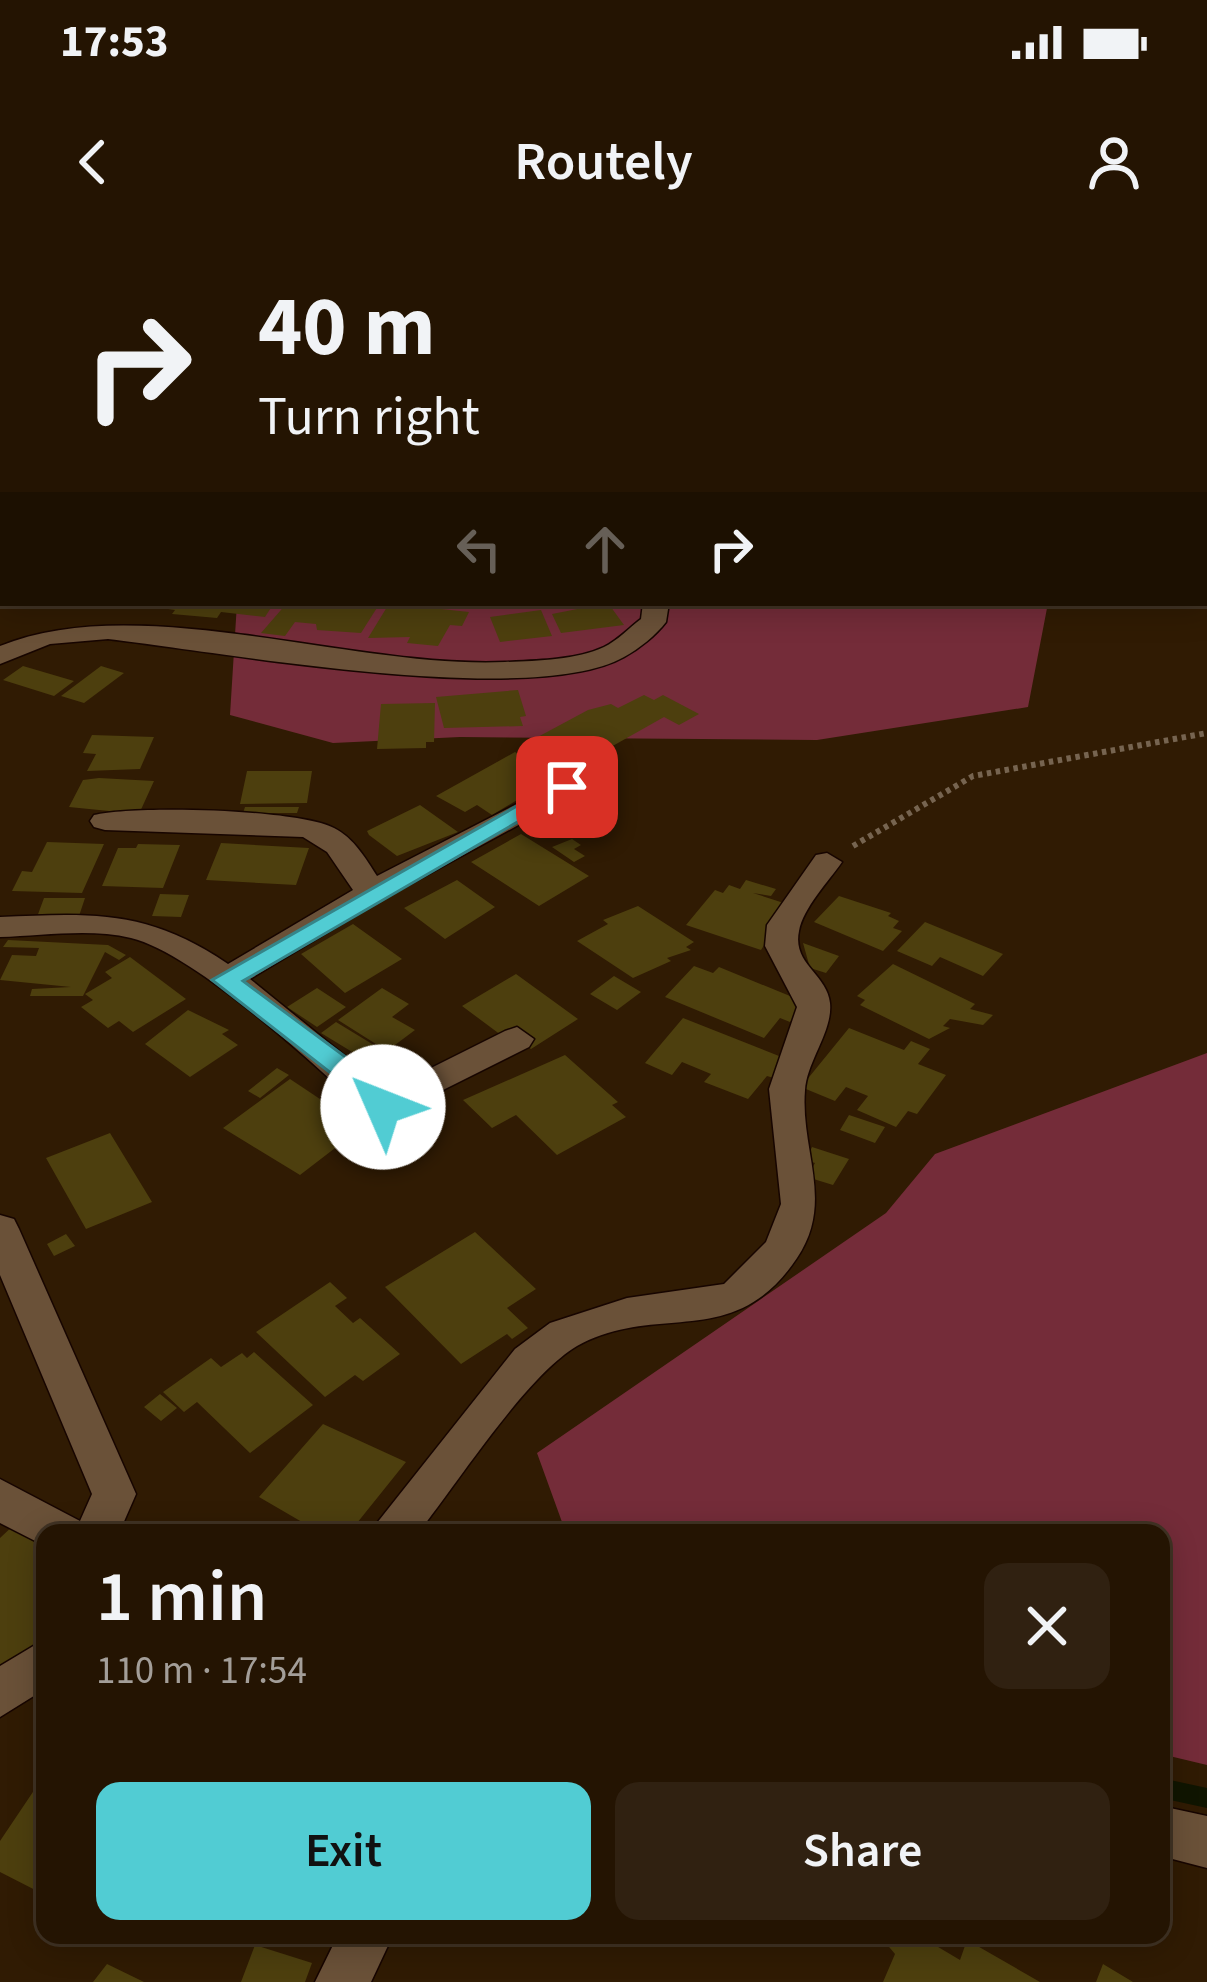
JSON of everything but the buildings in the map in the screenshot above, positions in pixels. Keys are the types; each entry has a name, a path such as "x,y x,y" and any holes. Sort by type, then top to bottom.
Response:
{"street":[{"path":"0,656 45,637 108,631 470,673 538,669 613,653 652,622 655,606"},
{"path":"225,980 370,893 567,787"},
{"path":"105,821 226,823 321,832 358,867 370,893"},
{"path":"399,1524 530,1361 565,1334 627,1314 735,1298 782,1250 800,1204 787,1089 814,1007 810,990 791,970 781,946 783,925 827,862"},
{"path":"0,927 102,926 149,932 225,980 342,1067 383,1107 518,1039"},
{"path":"0,1229 114,1495 101,1524"},
{"path":"0,1498 42,1524"},
{"path":"0,1694 36,1668"},
{"path":"1170,1833 1207,1842"},
{"path":"342,1982 362,1944"}],"path":[{"path":"827,862 973,776 1207,733"}],"shaded area":[{"path":"237,606 1047,606 1028,707 817,740 460,737 333,743 230,715"},
{"path":"1207,1053 1207,1765 1170,1756 1170,1524 563,1524 537,1453 886,1213 935,1154"}],"waterway":[{"path":"1170,1790 1207,1798"}],"route":[{"path":"383,1107 342,1067 225,980 370,893 567,787"}]}
